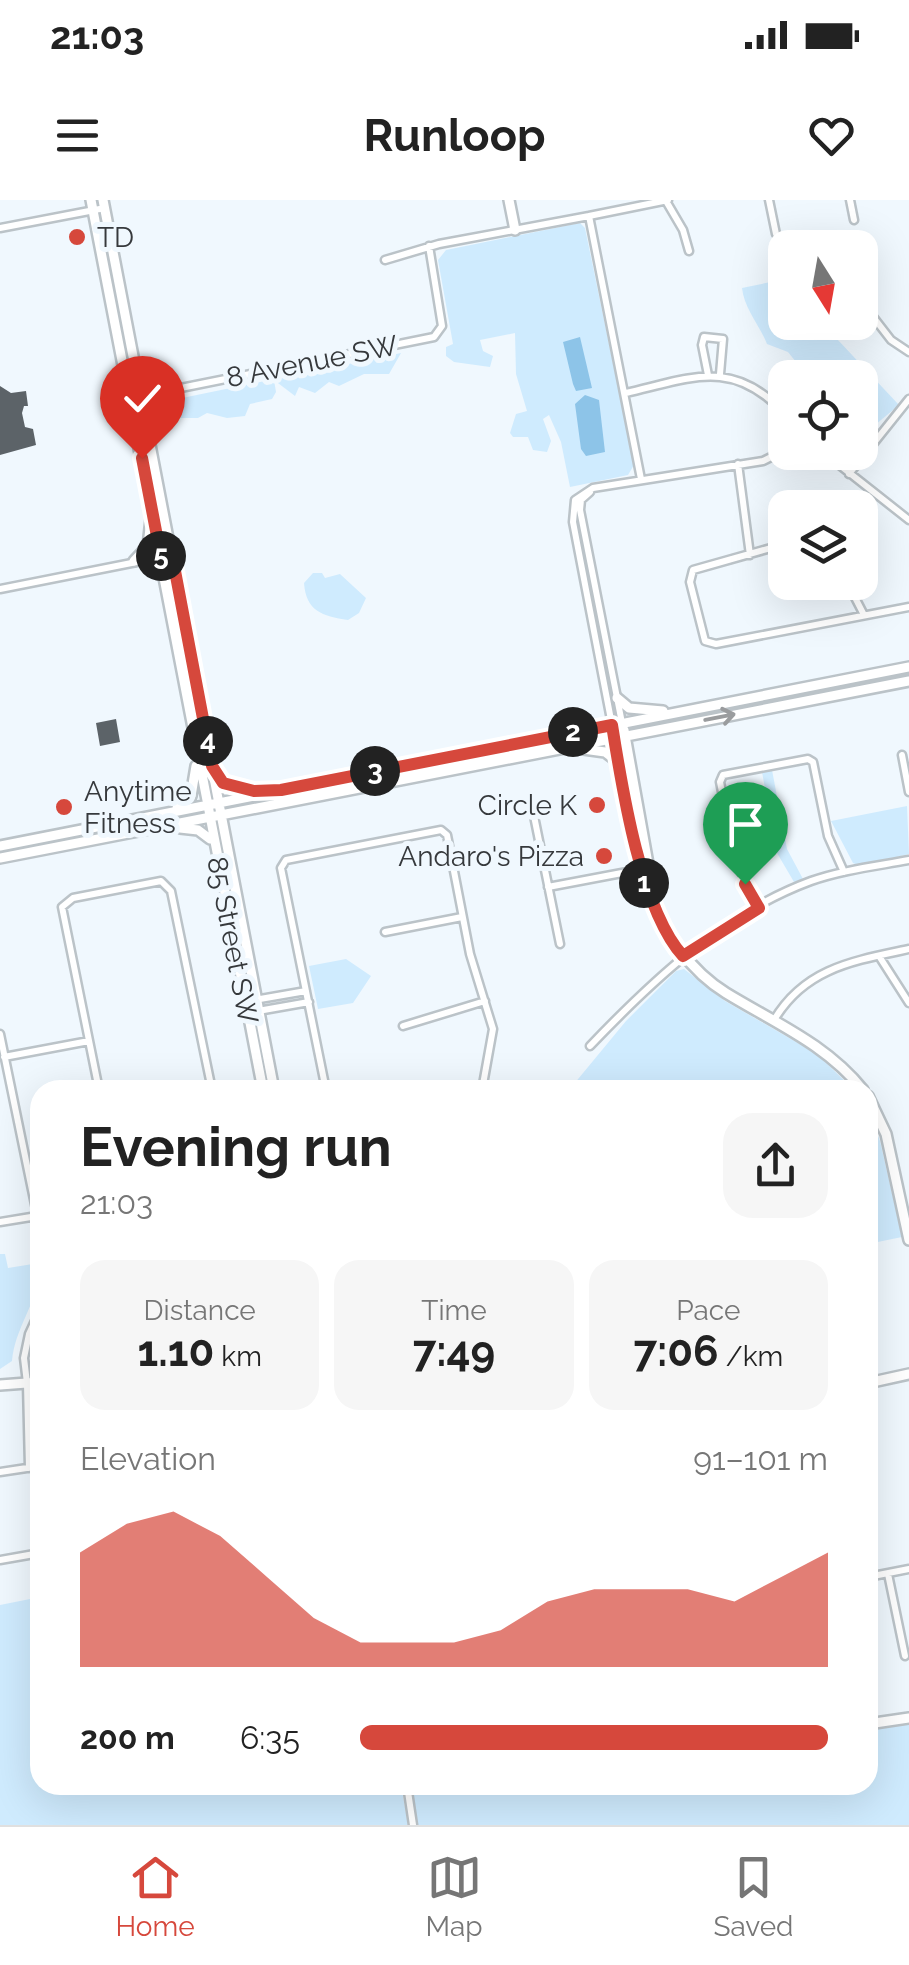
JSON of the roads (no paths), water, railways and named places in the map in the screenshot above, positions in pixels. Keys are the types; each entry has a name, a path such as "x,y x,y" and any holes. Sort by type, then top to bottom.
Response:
{"main road":[{"path":"509,200 514,230"},
{"name":"85 Street SW","path":"104,204 166,556 212,766 272,1080"},
{"name":"85 Street SW","path":"92,205 136,397 152,511 166,556 206,804 261,1080"},
{"path":"134,561 148,546 152,511"},
{"path":"0,846 909,667"},
{"path":"0,858 909,682"},
{"path":"617,698 633,709 681,712"},
{"path":"617,724 645,869 667,936 710,982 830,1055 854,1080"},
{"path":"619,736 619,763 636,819"},
{"path":"567,747 605,752 619,763"},
{"path":"169,811 191,796 197,753"},
{"path":"212,766 220,780 232,787 281,790"},
{"path":"147,829 193,828 206,834 214,846"},
{"path":"878,1117 886,1134 909,1240"},
{"path":"878,1380 909,1374"},
{"path":"0,1385 30,1383"},
{"path":"878,1723 909,1718"}],"street":[{"path":"384,260 429,246 666,200 684,230 689,251"},
{"path":"768,200 775,230"},
{"path":"850,200 854,220"},
{"path":"0,228 104,204"},
{"path":"589,216 641,479"},
{"name":"8 Avenue SW","path":"136,397 434,337 442,326 429,246"},
{"path":"878,323 891,340 909,352"},
{"path":"708,375 701,342 704,337 724,339 720,374"},
{"path":"626,393 720,374 760,390 768,398"},
{"path":"849,474 909,399"},
{"path":"617,724 598,654 580,497 600,487 768,459"},
{"path":"738,464 750,555"},
{"path":"844,470 909,520"},
{"path":"768,549 700,565 691,574 701,635 708,642 716,644 909,607"},
{"path":"0,589 166,556"},
{"path":"591,589 617,698 617,724"},
{"path":"856,600 864,616"},
{"path":"598,654 608,653"},
{"path":"902,755 909,792"},
{"path":"759,908 736,862 720,782 723,775 808,758 813,762 828,836 844,872"},
{"path":"534,816 560,944"},
{"path":"324,1080 281,868 286,860 440,830 447,835 462,917 493,1029 484,1080"},
{"path":"590,1046 656,977 759,908 796,887 844,872 909,860"},
{"path":"548,887 645,869"},
{"path":"96,1080 62,908 74,898 166,882 176,908 210,1080"},
{"path":"385,932 462,917"},
{"path":"774,1020 791,994 839,964 909,950"},
{"path":"878,956 909,1003"},
{"path":"246,1008 258,1000 306,991"},
{"path":"403,1026 485,1000"},
{"path":"246,1008 260,1011 309,1002"},
{"path":"0,1034 30,1179"},
{"path":"4,1057 89,1041"},
{"path":"0,1222 30,1217"},
{"path":"0,1472 30,1468 26,1345 30,1335"},
{"path":"27,1383 30,1389"},
{"path":"0,1560 30,1555"},
{"path":"878,1576 909,1570"},
{"path":"888,1574 905,1656"},
{"path":"409,1795 413,1825"}],"water":[{"path":"580,337 592,388 576,391 563,342"},
{"path":"585,395 599,400 605,452 586,456 581,449 575,404"}],"place":[{"name":"TD","path":"77,237"},
{"name":"Circle K","path":"597,805"},
{"name":"Anytime Fitness","path":"64,807"},
{"name":"Andaro's Pizza","path":"604,856"}]}
